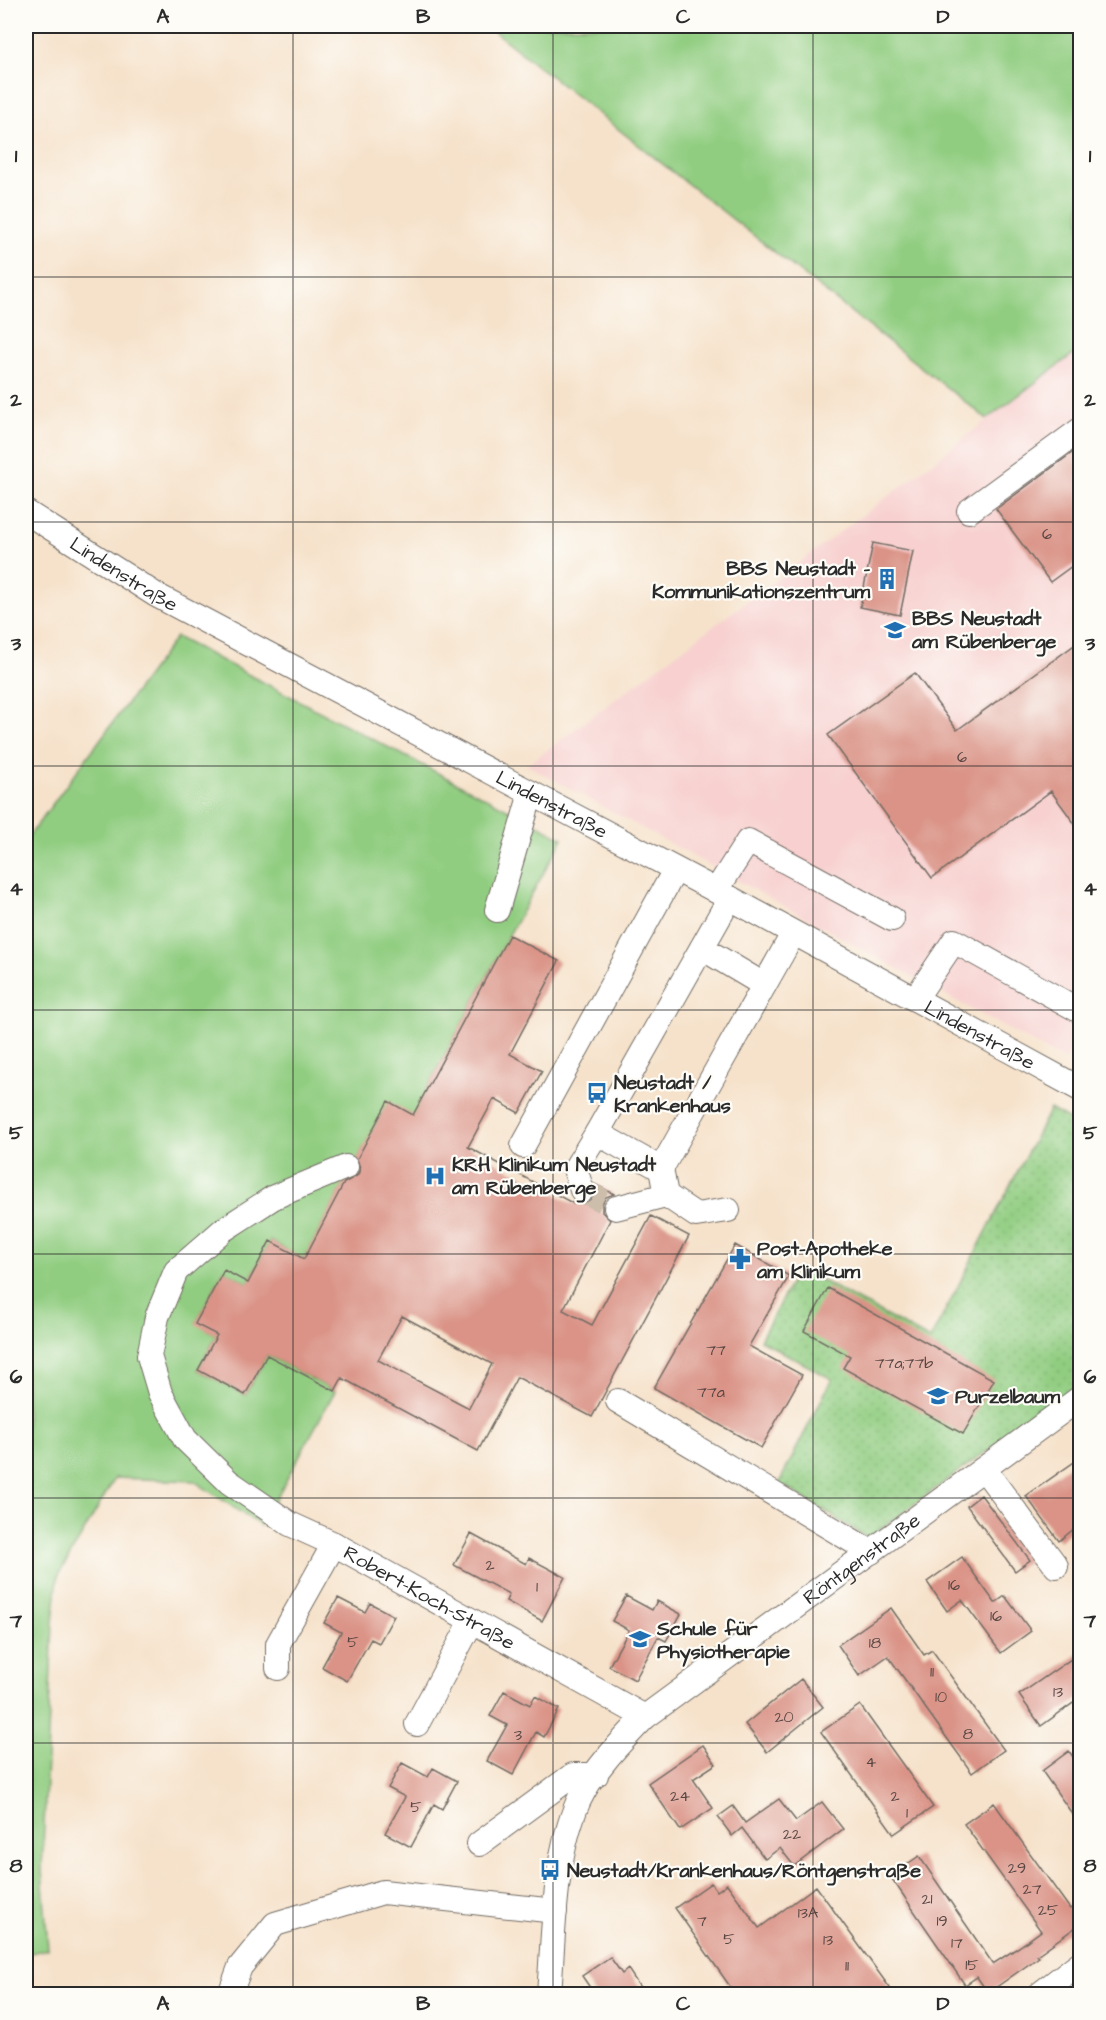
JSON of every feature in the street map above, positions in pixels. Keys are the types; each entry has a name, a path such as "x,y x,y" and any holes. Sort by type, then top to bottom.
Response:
{"street":[{"path":"969,512 1080,430"},
{"name":"Lindenstraße","path":"26,512 156,595 1079,1084"},
{"path":"497,910 531,793"},
{"path":"582,1190 575,1169 702,948 748,841 892,919"},
{"path":"523,1146 675,870"},
{"path":"728,1210 696,1215 666,1195 662,1169 793,933"},
{"path":"915,999 954,941 1080,1011"},
{"path":"702,948 764,985"},
{"path":"597,1132 662,1169"},
{"path":"334,1544 290,1524 238,1488 185,1439 160,1393 149,1356 157,1317 176,1271 223,1230 274,1197 345,1167"},
{"path":"616,1208 666,1195"},
{"name":"Röntgenstraße","path":"549,1995 555,1911 564,1847 579,1800 609,1754 645,1717 1080,1398"},
{"path":"618,1401 871,1552"},
{"path":"984,1469 1056,1566"},
{"name":"Robert-Koch-Straße","path":"278,1668 278,1644 334,1544 645,1717"},
{"path":"417,1724 472,1621"},
{"path":"479,1844 573,1775 596,1775"},
{"path":"230,1995 240,1967 275,1924 383,1892 555,1911"},
{"path":"1040,1995 1080,1963"}],"shaded area":[{"name":"BBS Neustadt am Rübenberge","path":"1080,349 1080,1047 1064,1060 527,765 891,494"}],"green space":[{"path":"487,26 1080,26 1080,349 987,419"},
{"path":"176,637 563,838 413,1115 388,1102 304,1259 270,1241 248,1283 224,1270 196,1323 217,1335 198,1370 245,1395 267,1355 335,1391 261,1526 194,1481 115,1478 58,1576 53,1623 42,1870 48,1949 26,1954 26,840"},
{"path":"1050,1109 1080,1126 1080,1383 868,1538 779,1483 832,1379 760,1340 799,1268 930,1340"}],"building":[{"path":"1080,447 1080,560 1050,582 996,509"},
{"name":"BBS Neustadt - Kommunikationszentrum","path":"873,543 913,551 900,615 860,607"},
{"path":"1080,641 1080,831 1051,791 932,878 828,735 915,673 957,730"},
{"name":"KRH Klinikum Neustadt am Rübenberge","path":"509,935 559,961 510,1054 542,1071 519,1113 494,1099 468,1147 574,1204 575,1202 586,1204 592,1200 596,1192 595,1184 614,1194 606,1197 602,1204 602,1212 610,1220 563,1310 592,1325 651,1216 689,1236 592,1417 517,1377 478,1451 342,1378 335,1391 267,1355 245,1395 198,1370 217,1335 195,1324 224,1270 248,1283 270,1241 304,1259 344,1183 358,1175 360,1168 357,1159 388,1101 413,1115","holes":["402,1316 492,1364 469,1408 378,1360"]},
{"path":"735,1245 789,1276 749,1346 802,1375 761,1448 654,1388"},
{"path":"828,1288 994,1380 963,1434 843,1368 850,1356 804,1331"},
{"path":"1080,1458 1080,1524 1059,1541 1026,1496"},
{"path":"981,1495 1030,1560 1015,1571 967,1506"},
{"path":"471,1534 526,1564 529,1558 565,1577 542,1621 506,1601 509,1594 454,1565"},
{"path":"962,1557 995,1603 1005,1596 1031,1631 1001,1653 962,1600 947,1611 927,1582"},
{"name":"Schule für Physiotherapie","path":"626,1596 652,1610 657,1601 681,1614 666,1641 658,1637 635,1680 609,1666 629,1630 612,1621"},
{"path":"338,1598 365,1612 370,1603 394,1616 379,1643 371,1639 347,1681 322,1667 341,1632 324,1623"},
{"path":"891,1608 924,1655 932,1650 1004,1750 972,1773 888,1656 859,1676 838,1645"},
{"path":"1080,1653 1080,1698 1041,1726 1019,1695"},
{"path":"801,1679 823,1707 767,1752 745,1724"},
{"path":"504,1691 530,1705 535,1696 559,1709 544,1737 536,1732 513,1775 487,1761 507,1725 490,1716"},
{"path":"860,1705 933,1807 894,1834 821,1732"},
{"path":"703,1745 716,1764 693,1779 713,1808 680,1830 648,1783"},
{"path":"1069,1751 1080,1767 1080,1825 1042,1771"},
{"path":"402,1763 428,1777 433,1768 457,1781 442,1809 434,1804 411,1847 385,1833 405,1797 388,1788"},
{"path":"779,1799 796,1821 822,1802 843,1829 794,1866 780,1848 765,1859 742,1828 732,1836 718,1817 733,1806 745,1823"},
{"path":"994,1803 1070,1909 1080,1902 1080,1924 1037,1955 1039,1957 988,1993 977,1977 965,1985 890,1876 919,1856 993,1964 1019,1947 1041,1931 964,1824"},
{"path":"711,1883 717,1891 727,1884 759,1928 816,1886 895,1995 736,1995 675,1908"},
{"path":"610,1957 622,1974 628,1969 645,1995 595,1995 582,1976"}],"tunnel":[{"path":"582,1190 616,1208"}],"place":[{"name":"BBS Neustadt - Kommunikationszentrum","path":"887,579"},
{"name":"BBS Neustadt am Rübenberge","path":"895,630"},
{"name":"Neustadt / Krankenhaus","path":"597,1093"},
{"name":"KRH Klinikum Neustadt am Rübenberge","path":"435,1176"},
{"name":"Post-Apotheke am Klinikum","path":"740,1259"},
{"name":"Purzelbaum","path":"938,1396"},
{"name":"Schule für Physiotherapie","path":"640,1639"},
{"name":"Neustadt/Krankenhaus/Röntgenstraße","path":"550,1870"}]}
